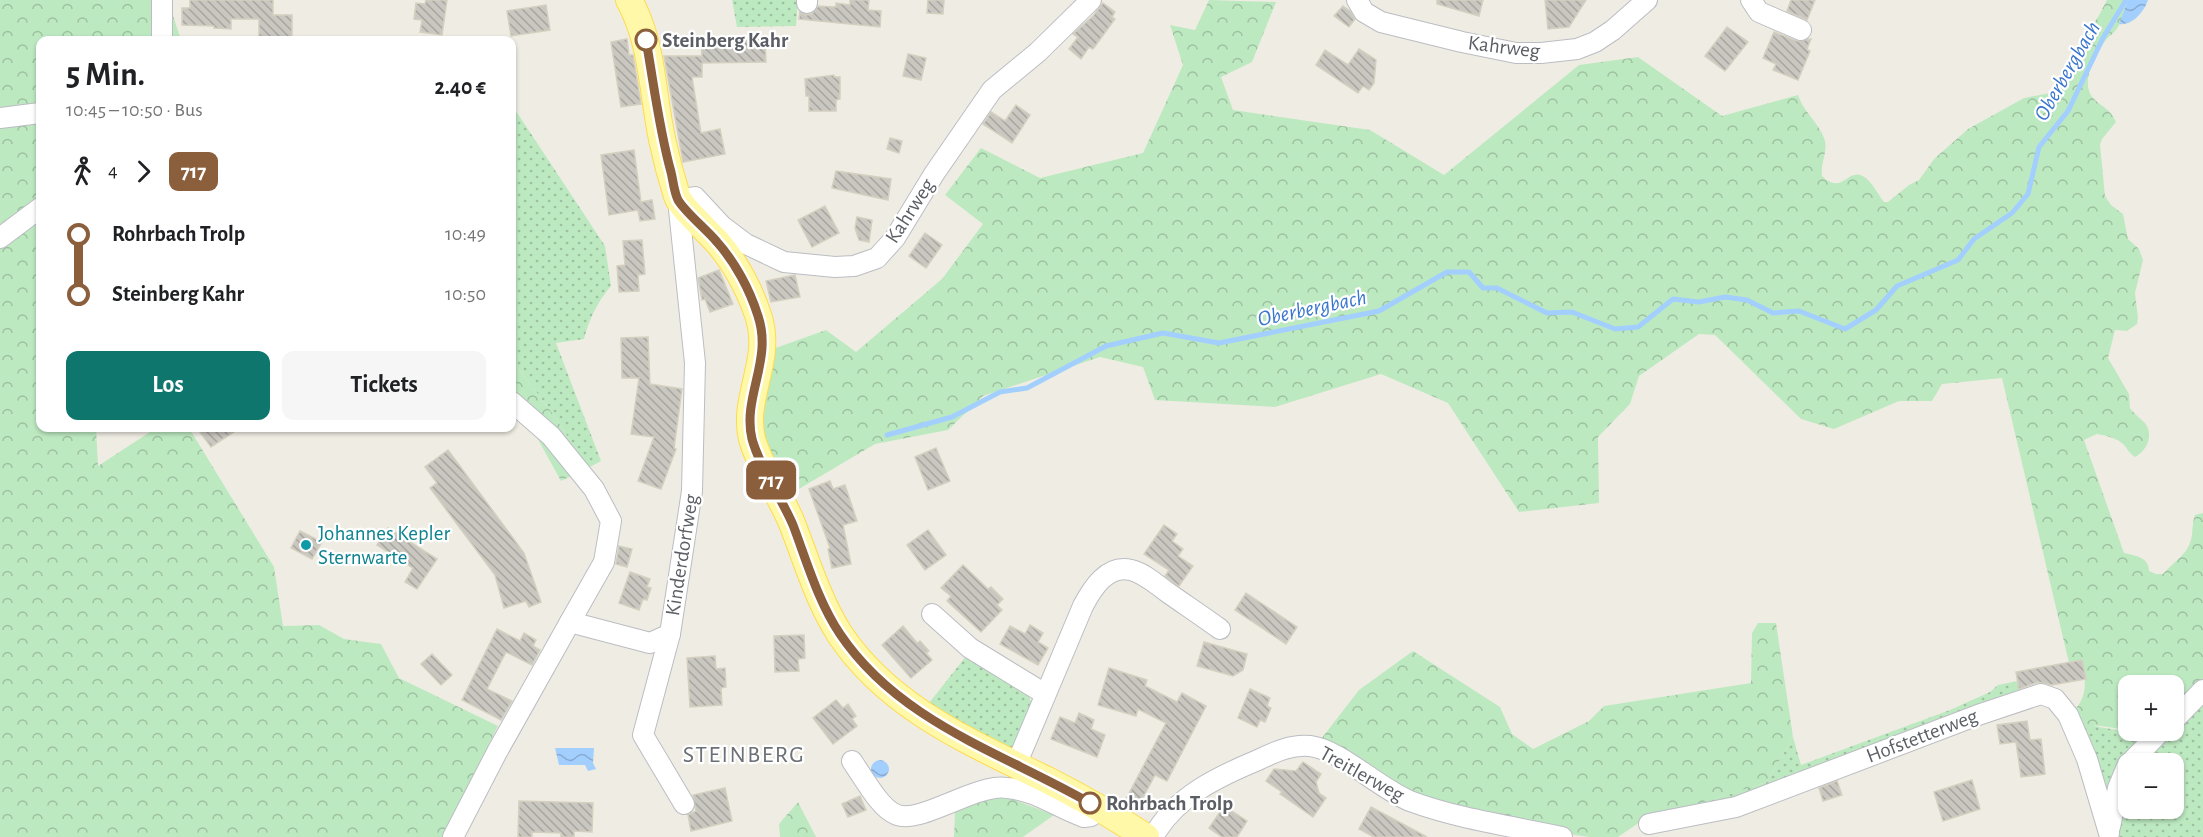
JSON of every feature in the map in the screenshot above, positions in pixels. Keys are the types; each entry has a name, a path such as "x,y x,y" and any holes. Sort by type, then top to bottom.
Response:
{"main road":[{"path":"636,3 646,40 662,139 678,200 729,256 758,314 763,350 753,395 752,436 789,518 824,606 836,626 869,671 905,702 956,734 1096,807 1146,837"}],"street":[{"path":"162,0 162,36"},
{"name":"Kahrweg","path":"678,200 695,197 722,225 746,244 784,262 835,267 854,266 877,258 895,238 934,174 986,97 1000,82 1038,52 1092,0"},
{"name":"Kahrweg","path":"1357,0 1364,12 1381,22 1516,53 1577,49 1595,42 1613,30 1647,0"},
{"path":"1751,0 1759,12 1801,30"},
{"path":"0,118 36,114"},
{"name":"Kinderdorfweg","path":"570,622 650,643 670,634 693,491 695,375 678,200"},
{"path":"0,238 36,211"},
{"path":"453,837 497,752 604,562 611,521 594,489 551,436 516,405"},
{"path":"1016,765 1091,590 1101,579 1112,572 1130,569 1144,576 1220,629"},
{"path":"932,614 970,648 1045,694"},
{"path":"670,634 643,735 684,804"},
{"path":"2184,710 2203,690"},
{"name":"Hofstetterweg","path":"1649,824 1736,807 1978,715 2041,694 2055,699 2068,715 2092,776 2109,835"},
{"path":"2138,753 2150,741"},
{"name":"Treitlerweg","path":"1153,837 1170,814 1206,784 1269,754 1295,746 1311,746 1326,751 1382,787 1429,807 1562,837"},
{"path":"852,761 881,805 898,816 913,817 981,791 998,788 1030,793 1084,817 1091,816 1096,807"},
{"path":"2109,835 2118,788"}],"green space":[{"path":"0,0 168,0 180,36 36,36 36,432 96,432 98,466 150,432 191,432 274,567 283,626 319,625 344,639 381,644 399,678 498,726 442,837 0,837"},
{"path":"732,0 798,0 796,26 737,27"},
{"path":"1209,0 1276,2 1252,62 1221,77 1233,110 1370,130 1444,175 1579,65 1638,57 1722,116 1798,95 1824,138 1826,147 1822,176 1829,182 1835,183 1854,175 1860,175 1869,180 1884,202 1888,202 1919,180 1934,159 1968,129 2024,98 2050,93 2060,85 2067,63 2107,0 2128,0 2118,27 2095,57 2088,85 2091,96 2110,112 2116,122 2100,145 2105,196 2111,205 2123,214 2128,239 2139,249 2143,260 2135,293 2137,324 2127,331 2115,330 2108,358 2129,394 2130,408 2145,423 2149,437 2146,447 2135,457 2122,443 2112,438 2097,434 2084,440 2124,553 2144,560 2149,571 2163,574 2183,554 2191,540 2195,515 2203,513 2203,683 2184,703 2184,675 2118,675 2118,729 2087,724 2072,713 2083,695 2082,661 2069,663 2002,378 1942,384 1932,401 1899,401 1834,429 1801,419 1715,335 1699,334 1639,376 1630,404 1598,437 1599,503 1519,512 1448,403 1381,374 1275,407 1155,400 1143,367 1100,357 983,396 948,430 875,444 787,496 759,424 770,350 826,330 856,352 942,279 983,224 945,195 981,148 1040,178 1143,153 1183,65 1170,25 1195,30"},
{"path":"516,111 605,246 611,286 594,311 584,339 556,343 601,461 588,468 553,414 516,365"},
{"path":"516,365 553,414 588,468 561,481 534,432 516,415"},
{"path":"1758,623 1776,623 1793,737 1767,782 1640,822 1618,837 1569,834 1431,803 1318,743 1359,690 1413,651 1500,707 1512,734 1533,749 1589,721 1604,706 1751,683 1752,633"},
{"path":"967,655 1028,694 1032,704 1012,752 925,708"},
{"path":"2018,681 2019,691 1993,705 1751,797 1648,819 1767,782 1793,737 1801,765 1950,710 1990,692 1998,685"},
{"path":"2203,695 2203,837 2114,837 2118,818 2184,819 2184,753 2144,753 2156,741 2184,741 2184,714"},
{"path":"2072,713 2092,725 2118,729 2118,741 2148,741 2141,753 2118,753 2118,793 2109,809"},
{"path":"999,794 1054,815 1023,837 954,837 955,812"},
{"path":"798,802 816,837 780,837 779,824"}],"water":[{"path":"2128,0 2148,0 2137,17 2128,23 2119,24"},
{"path":"555,748 594,748 593,763 596,769 588,771 585,765 559,765"},
{"path":"876,760 884,760 889,765 887,776 876,778 871,773 871,765"}],"building":[{"path":"190,0 273,0 273,15 292,15 292,36 259,36 259,19 231,19 231,29 182,25 182,8 190,8"},
{"path":"426,0 447,0 442,35 420,32 422,20 414,19 416,3 425,4"},
{"path":"850,0 869,0 868,10 881,11 880,27 799,19 800,12 806,15 812,14 818,6 836,7 836,3 850,5"},
{"path":"928,0 944,0 943,14 927,13"},
{"path":"1437,0 1483,0 1479,16 1437,4"},
{"path":"1545,0 1586,0 1569,27 1548,29"},
{"path":"1791,0 1815,0 1807,20 1787,11"},
{"path":"1103,3 1115,12 1112,17 1115,19 1093,49 1089,47 1081,59 1069,49 1078,37 1073,34 1093,16"},
{"path":"546,5 550,30 511,36 507,11"},
{"path":"1343,6 1355,19 1349,27 1334,16"},
{"path":"1727,27 1748,42 1725,71 1705,56"},
{"path":"1774,32 1797,41 1811,39 1807,49 1810,51 1798,80 1773,70 1776,64 1763,58"},
{"path":"765,38 766,62 702,63 702,77 692,77 701,133 720,129 725,154 683,162 664,56 702,56 701,40"},
{"path":"627,39 629,55 633,55 641,104 621,107 611,42"},
{"path":"1359,49 1376,60 1374,83 1369,90 1363,86 1358,93 1316,65 1325,50 1348,65"},
{"path":"908,54 926,58 921,80 903,76"},
{"path":"834,75 834,77 840,77 840,99 836,100 836,111 809,111 809,96 806,96 805,79"},
{"path":"1016,105 1030,115 1012,143 983,124 991,112 1005,121"},
{"path":"890,138 902,141 899,153 887,149"},
{"path":"634,150 641,202 652,200 655,219 640,221 638,210 609,215 601,155"},
{"path":"836,171 891,179 888,200 832,188"},
{"path":"825,206 839,233 812,247 798,220"},
{"path":"857,217 872,220 869,242 859,240 855,228"},
{"path":"925,233 942,245 926,268 909,256"},
{"path":"642,240 645,274 638,275 639,291 619,292 617,266 625,265 623,241"},
{"path":"719,270 733,304 710,312 705,299 702,300 698,278"},
{"path":"795,275 800,297 771,302 766,281"},
{"path":"648,337 650,384 682,389 674,448 676,449 661,489 638,481 654,437 631,434 639,378 622,378 621,338"},
{"path":"200,432 234,432 211,447"},
{"path":"936,448 950,481 928,490 915,457"},
{"path":"448,450 524,553 541,602 529,607 526,601 504,608 495,575 430,488 437,483 425,467"},
{"path":"830,481 833,489 845,485 857,521 843,525 851,564 832,568 828,549 830,548 809,489"},
{"path":"1164,525 1177,534 1172,541 1183,549 1178,556 1193,566 1179,586 1165,576 1169,570 1144,554"},
{"path":"388,528 437,559 417,589 405,582 413,568 377,545"},
{"path":"928,530 946,555 925,570 907,545"},
{"name":"Johannes Kepler Sternwarte","path":"300,531 322,542 312,559 291,548"},
{"path":"619,546 632,549 627,567 616,564"},
{"path":"963,565 988,589 991,587 1003,599 997,605 1002,610 981,632 947,601 951,596 941,588"},
{"path":"630,572 650,579 647,587 651,588 647,600 643,599 639,610 619,603"},
{"path":"1246,593 1297,627 1286,644 1235,610"},
{"path":"1030,625 1043,633 1038,642 1048,648 1038,665 1000,644 1010,626 1025,634"},
{"path":"903,626 917,643 920,641 929,651 926,653 932,660 911,678 882,645"},
{"path":"497,629 520,641 524,633 536,640 533,646 540,650 532,665 506,652 487,689 512,701 501,720 462,700"},
{"path":"804,635 805,658 798,659 799,671 775,672 774,636"},
{"path":"1204,642 1247,654 1243,670 1233,676 1197,666"},
{"path":"432,654 452,675 441,685 421,664"},
{"path":"715,656 716,669 725,668 726,687 721,688 722,705 690,707 687,658"},
{"path":"2082,660 2086,679 2052,685 2038,682 2019,689 2016,672"},
{"path":"1109,668 1147,680 1145,686 1177,702 1182,693 1206,706 1167,781 1155,775 1138,807 1125,801 1166,723 1138,709 1136,716 1098,705"},
{"path":"1250,689 1270,698 1267,706 1271,708 1265,722 1260,720 1257,727 1238,718"},
{"path":"836,700 843,708 848,704 856,716 852,719 857,726 833,744 813,718"},
{"path":"1079,713 1094,720 1091,729 1105,735 1097,757 1051,739 1060,717 1075,723"},
{"path":"2027,721 2030,740 2041,739 2045,774 2021,777 2016,742 2000,744 1997,725"},
{"path":"1303,762 1321,774 1316,782 1319,793 1326,798 1313,817 1280,794 1282,792 1266,781 1274,769 1296,771"},
{"path":"1972,780 1980,809 1943,821 1934,792"},
{"path":"1837,781 1842,795 1823,801 1819,788"},
{"path":"725,788 732,821 691,831 688,815 696,811 693,795"},
{"path":"860,796 866,810 848,817 842,804"},
{"path":"519,801 593,803 592,832 574,831 574,837 561,837 561,833 532,832 532,837 518,837"},
{"path":"1224,806 1247,821 1237,837 1222,837 1209,828"},
{"path":"1371,807 1427,837 1374,837 1359,829"}],"waterway":[{"name":"Oberbergbach","path":"887,435 952,417 1000,392 1027,388 1106,346 1163,333 1219,343 1379,311 1447,272 1469,272 1483,288 1497,288 1547,313 1572,312 1615,329 1638,327 1673,299 1699,302 1725,297 1747,300 1773,313 1799,311 1845,329 1876,310 1897,286 1958,260 1974,239 2012,213 2028,194 2039,147 2068,111 2103,38 2126,0"}],"bus line":[{"name":"717","path":"646,40 662,139 678,200 729,256 758,314 763,350 751,409 754,445 776,488 831,619 869,671 905,702 956,734 1090,803"}],"place":[{"name":"Steinberg Kahr","path":"646,40"},
{"name":"Johannes Kepler Sternwarte","path":"306,545"},
{"name":"Rohrbach Trolp","path":"1090,803"}],"district":[{"name":"STEINBERG","path":"744,755"}]}
